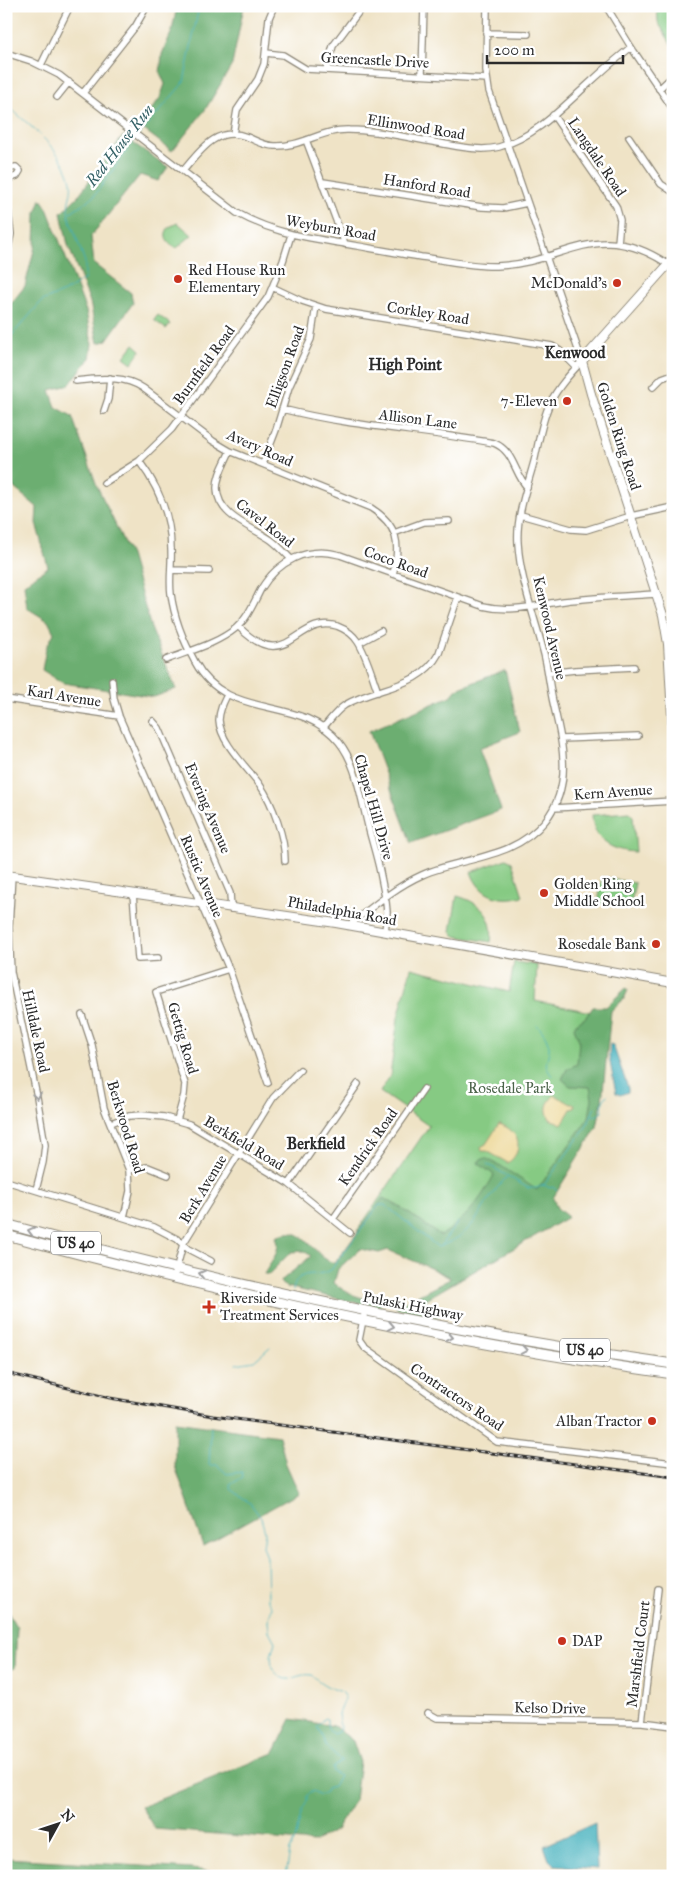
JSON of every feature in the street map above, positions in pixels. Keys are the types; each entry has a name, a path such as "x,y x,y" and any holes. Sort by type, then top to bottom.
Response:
{"highway":[{"name":"Pulaski Highway","path":"6,1224 364,1315 509,1348 673,1374"},
{"name":"Pulaski Highway","path":"6,1235 174,1278 364,1315 673,1364"}],"main road":[{"name":"Kenwood Avenue","path":"579,364 670,261"},
{"name":"Golden Ring Road","path":"579,364 657,594 671,644 673,734"},
{"name":"Philadelphia Road","path":"9,875 385,932 673,983"}],"street":[{"path":"40,65 70,6"},
{"path":"83,93 135,27 147,6"},
{"path":"183,171 210,141 220,135 233,134 237,110 258,79 266,53 269,18 274,6"},
{"path":"327,69 333,46 363,6"},
{"path":"422,75 424,6"},
{"name":"Golden Ring Road","path":"487,6 487,79 579,364"},
{"path":"606,6 673,109"},
{"path":"486,33 528,34"},
{"name":"Ellinwood Road","path":"233,134 242,135 268,146 284,146 325,132 350,130 470,148 491,148 507,144 538,129 631,47"},
{"name":"Weyburn Road","path":"6,53 40,65 69,82 237,213 257,224 290,235 483,266 516,265 586,244 606,242 618,243 670,261"},
{"name":"Greencastle Drive","path":"266,53 283,55 306,69 487,79"},
{"path":"659,89 673,76"},
{"path":"57,97 69,82"},
{"name":"Langdale Road","path":"553,115 616,206 620,220 618,243"},
{"path":"629,137 661,184 673,192"},
{"path":"306,140 346,244"},
{"path":"6,169 16,167 20,171 17,176 6,180"},
{"name":"Hanford Road","path":"323,182 482,208 503,208 528,203"},
{"path":"6,194 11,234 6,259"},
{"name":"Burnfield Road","path":"104,483 139,461 166,437 181,417 258,312 272,288 290,235"},
{"name":"Corkley Road","path":"272,288 316,306 541,344 556,348 579,364"},
{"name":"Elligson Road","path":"263,464 290,383 311,338 316,306"},
{"name":"Kenwood Avenue","path":"348,926 385,898 423,874 517,846 537,830 554,808 564,774 562,739 544,650 531,606 518,544 521,515 527,487 549,404 558,388 579,364"},
{"path":"653,387 662,378 673,374"},
{"path":"104,411 108,399 110,378"},
{"name":"Avery Road","path":"76,381 110,378 125,379 138,385 213,441 230,451 371,508 383,516 394,533"},
{"name":"Allison Lane","path":"282,409 350,423 415,430 494,443 501,446 510,457 522,482 527,487"},
{"name":"Cavel Road","path":"230,451 221,470 218,482 218,497 221,503 231,515 270,540 291,559"},
{"name":"Chapel Hill Drive","path":"139,461 156,487 167,518 172,548 170,570 173,606 189,651 203,674 227,695 248,703 305,717 323,728 342,746 353,766 388,912 385,932"},
{"path":"521,515 579,530 593,529 631,516 673,507"},
{"path":"393,574 398,552 394,533 424,522 449,520"},
{"name":"Coco Road","path":"166,660 223,637 238,626 267,581 278,568 291,559 308,553 327,552 499,610 580,599 657,594"},
{"path":"170,570 209,571"},
{"path":"323,728 347,704 417,678 431,665 439,653 458,597"},
{"path":"238,626 250,638 268,646 283,645 314,626 329,624 347,631 359,643 378,692"},
{"path":"359,643 381,631"},
{"path":"548,673 634,667"},
{"name":"Rustic Avenue","path":"112,680 114,699 119,716 229,968 268,1083"},
{"path":"227,695 219,714 220,725 231,747 265,793 284,843 284,861"},
{"name":"Karl Avenue","path":"6,699 119,716"},
{"name":"Evering Avenue","path":"153,721 159,728 230,893 231,909"},
{"path":"562,739 638,736"},
{"name":"Kern Avenue","path":"554,808 673,800"},
{"name":"Hilldale Road","path":"9,875 11,972 45,1145 36,1190"},
{"path":"133,894 138,958 158,958"},
{"name":"Gettig Road","path":"177,1120 185,1084 156,992 229,968"},
{"name":"Berkwood Road","path":"82,1015 92,1045 102,1098 129,1170 130,1191 124,1217"},
{"name":"Berk Avenue","path":"174,1278 183,1244 273,1098 300,1070"},
{"path":"289,1184 358,1084"},
{"name":"Kendrick Road","path":"333,1219 424,1089"},
{"name":"Berkfield Road","path":"111,1123 120,1118 135,1116 164,1117 189,1124 289,1184 350,1232"},
{"path":"129,1170 148,1167 168,1174"},
{"path":"6,1181 154,1228 211,1261"},
{"name":"Contractors Road","path":"364,1315 359,1340 364,1347 497,1442 673,1463"},
{"name":"Marshfield Court","path":"642,1722 658,1589"},
{"name":"Kelso Drive","path":"428,1713 437,1718 642,1722 673,1726"}],"green space":[{"path":"177,6 244,6 232,65 205,110 172,151 139,126 160,98 165,84 160,73 162,54 172,31"},
{"path":"657,6 673,6 673,47 658,22"},
{"path":"123,136 168,167 158,181 140,175 91,236 94,264 131,293 133,303 106,341 98,343 90,302 68,245 61,213 78,196"},
{"path":"41,199 47,208 86,311 92,344 90,358 69,385 50,390 56,407 72,416 97,486 130,555 151,628 176,689 154,697 63,683 42,670 46,648 54,633 48,621 27,608 24,584 48,567 36,523 37,507 14,488 9,473 6,471 6,310 25,286 35,246 36,213"},
{"path":"178,223 192,235 177,248 168,242 166,234 169,227"},
{"path":"158,315 170,324 166,329 154,320"},
{"path":"134,344 141,350 132,363 124,357"},
{"path":"505,670 520,732 479,748 501,810 411,843 369,731 451,696 457,689"},
{"path":"629,812 633,816 636,852 612,847 605,843 596,832 593,824 592,815"},
{"path":"506,859 512,862 523,896 499,898 492,896 480,887 471,872"},
{"path":"602,877 635,883 630,909 598,903"},
{"path":"457,896 473,902 484,912 491,925 491,942 454,936 451,931"},
{"name":"Rosedale Park","path":"514,962 537,965 535,1001 607,1015 598,1122 549,1198 456,1281 357,1231 429,1126 380,1092 390,1076 398,1018 411,968 509,992"},
{"path":"626,988 628,990 624,999 611,1011 602,1101 597,1127 553,1198 557,1208 568,1217 426,1299 426,1309 440,1311 439,1317 397,1309 396,1307 450,1279 449,1276 388,1250 379,1253 360,1249 338,1269 334,1283 355,1296 380,1300 382,1303 380,1306 287,1287 281,1283 282,1280 311,1256 304,1251 291,1252 269,1274 264,1274 277,1251 276,1237 286,1233 295,1233 302,1237 320,1255 335,1263 383,1198 400,1207 441,1236 458,1223 471,1209 494,1175 478,1163 485,1158 501,1166 537,1190 589,1117 592,1099 590,1087 570,1086 562,1079 567,1069 577,1064 579,1040 574,1028 593,1007 606,1007"},
{"path":"175,1422 279,1436 286,1464 299,1493 203,1546 175,1466"},
{"path":"6,1609 17,1628 15,1668 6,1671"},
{"path":"291,1719 334,1726 353,1741 360,1762 355,1800 336,1830 314,1842 155,1829 141,1807 274,1753"},
{"path":"6,1858 192,1869 243,1876 10,1876"}],"sand":[{"path":"555,1095 571,1104 575,1104 562,1124 550,1119 547,1112 548,1103"},
{"path":"499,1124 511,1131 517,1141 517,1152 508,1163 487,1151 482,1151 481,1147 486,1144"}],"water":[{"path":"610,1044 613,1045 628,1088 628,1092 620,1095 616,1093 615,1088 609,1057"},
{"path":"595,1823 597,1869 554,1865 549,1860 544,1846"}],"waterway":[{"name":"Red House Run","path":"139,135 184,82 199,6"},
{"path":"6,104 54,149 61,160 71,182 68,212"},
{"name":"Red House Run","path":"6,342 42,301 64,292 85,279 85,262 68,214 94,196 136,138"},
{"path":"537,1025 544,1033 548,1044 547,1066 552,1076"},
{"path":"593,1115 596,1116 602,1112 603,1101 607,1095"},
{"path":"487,1164 528,1188 544,1185 585,1129 595,1107"},
{"path":"293,1290 295,1283 303,1275 319,1274 331,1270 379,1205 385,1205 438,1247 452,1241 471,1226 497,1187 507,1177"},
{"path":"544,1185 550,1188 553,1187 557,1191"},
{"path":"441,1245 458,1222"},
{"path":"236,1364 254,1361 270,1347"},
{"path":"211,1427 209,1465 217,1465 227,1474 242,1472 243,1477 230,1485 231,1489 250,1503 261,1518 265,1532 263,1547 267,1557 268,1601 272,1607 268,1621 269,1631 275,1642 271,1656 272,1668 282,1678 287,1679 312,1675 326,1686 342,1692 345,1696 338,1714 340,1728 338,1732 333,1734 328,1728 327,1719 324,1718 317,1727 325,1745 342,1761 332,1768 333,1772 339,1776 333,1787 327,1789 326,1792 320,1795 313,1791 307,1795 307,1802 302,1810 295,1840 290,1850 286,1876"}],"railway":[{"path":"6,1373 110,1398 213,1416 673,1477"}],"place":[{"name":"Red House Run Elementary","path":"178,279"},
{"name":"McDonald's","path":"617,283"},
{"name":"7-Eleven","path":"567,401"},
{"name":"Golden Ring Middle School","path":"544,893"},
{"name":"Rosedale Bank","path":"656,944"},
{"name":"Riverside Treatment Services","path":"209,1307"},
{"name":"Alban Tractor","path":"652,1421"},
{"name":"DAP","path":"562,1641"}],"district":[{"name":"Kenwood","path":"575,352"},
{"name":"High Point","path":"405,364"},
{"name":"Berkfield","path":"316,1143"}]}
